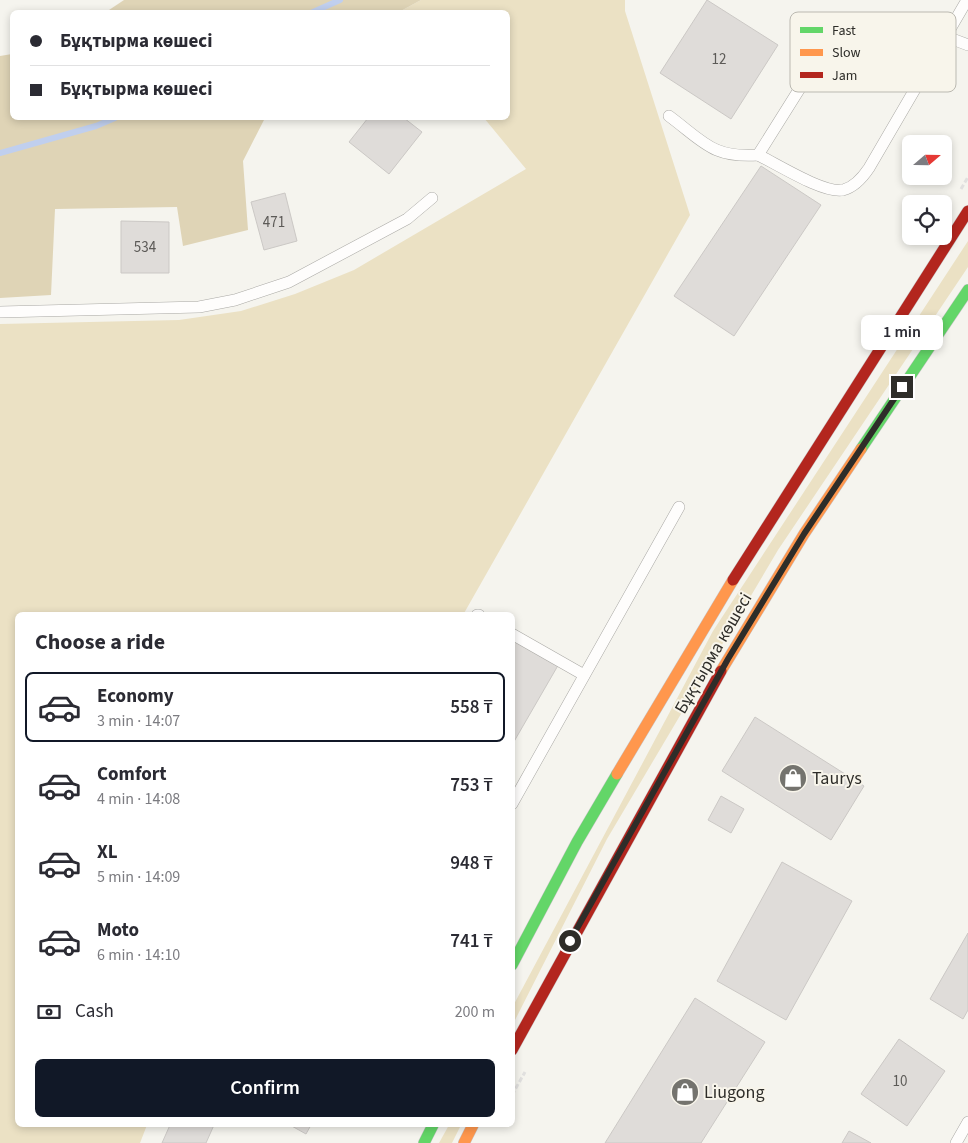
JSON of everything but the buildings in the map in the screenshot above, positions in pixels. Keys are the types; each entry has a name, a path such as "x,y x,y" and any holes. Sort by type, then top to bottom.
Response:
{"main road":[{"name":"Бұқтырма көшесі","path":"515,958 577,842 708,620 968,211"},
{"name":"Бұқтырма көшесі","path":"515,1044 557,964 728,659 804,534 968,290"},
{"path":"424,1143 431,1127"},
{"path":"464,1143 472,1127"}],"lane":[{"path":"956,23 968,0"},
{"path":"956,41 968,45"},
{"path":"758,155 798,92"},
{"path":"669,116 712,148 724,154 758,155 829,189 843,190 855,184 869,168 915,92"},
{"path":"0,312 199,306 235,300 289,282 407,219 432,198"},
{"path":"515,799 679,507"},
{"path":"515,636 584,675"},
{"path":"956,1143 968,1122"}],"shaded area":[{"path":"124,0 421,0 403,10 109,10"},
{"path":"421,0 625,0 625,11 690,215 465,612 15,612 15,1127 146,1127 140,1143 0,1143 0,324 179,320 241,311 295,294 354,270 526,169 486,120 510,120 510,10 403,10"},
{"path":"10,54 10,120 264,120 243,161 248,230 183,246 177,207 55,209 51,295 0,298 0,56"},
{"path":"968,241 968,267 778,550 607,839 515,1020 515,1002 713,631"},
{"path":"448,1127 460,1127 452,1143 439,1143"}],"waterway":[{"path":"318,10 340,0"},
{"path":"0,153 96,126 110,120"}],"traffic: fast":[{"path":"861,449 968,290"},
{"path":"515,959 577,842 617,774"},
{"path":"424,1143 432,1127"}],"traffic: slow":[{"path":"721,671 804,534 861,449"},
{"path":"617,774 733,580"},
{"path":"464,1143 472,1127"}],"traffic: jam":[{"path":"733,580 968,211"},
{"path":"515,1045 721,671"}],"place":[{"name":"Taurys","path":"793,778"},
{"name":"Liugong","path":"685,1092"}],"route":[{"path":"570,941 728,659 804,534 902,387"}]}
